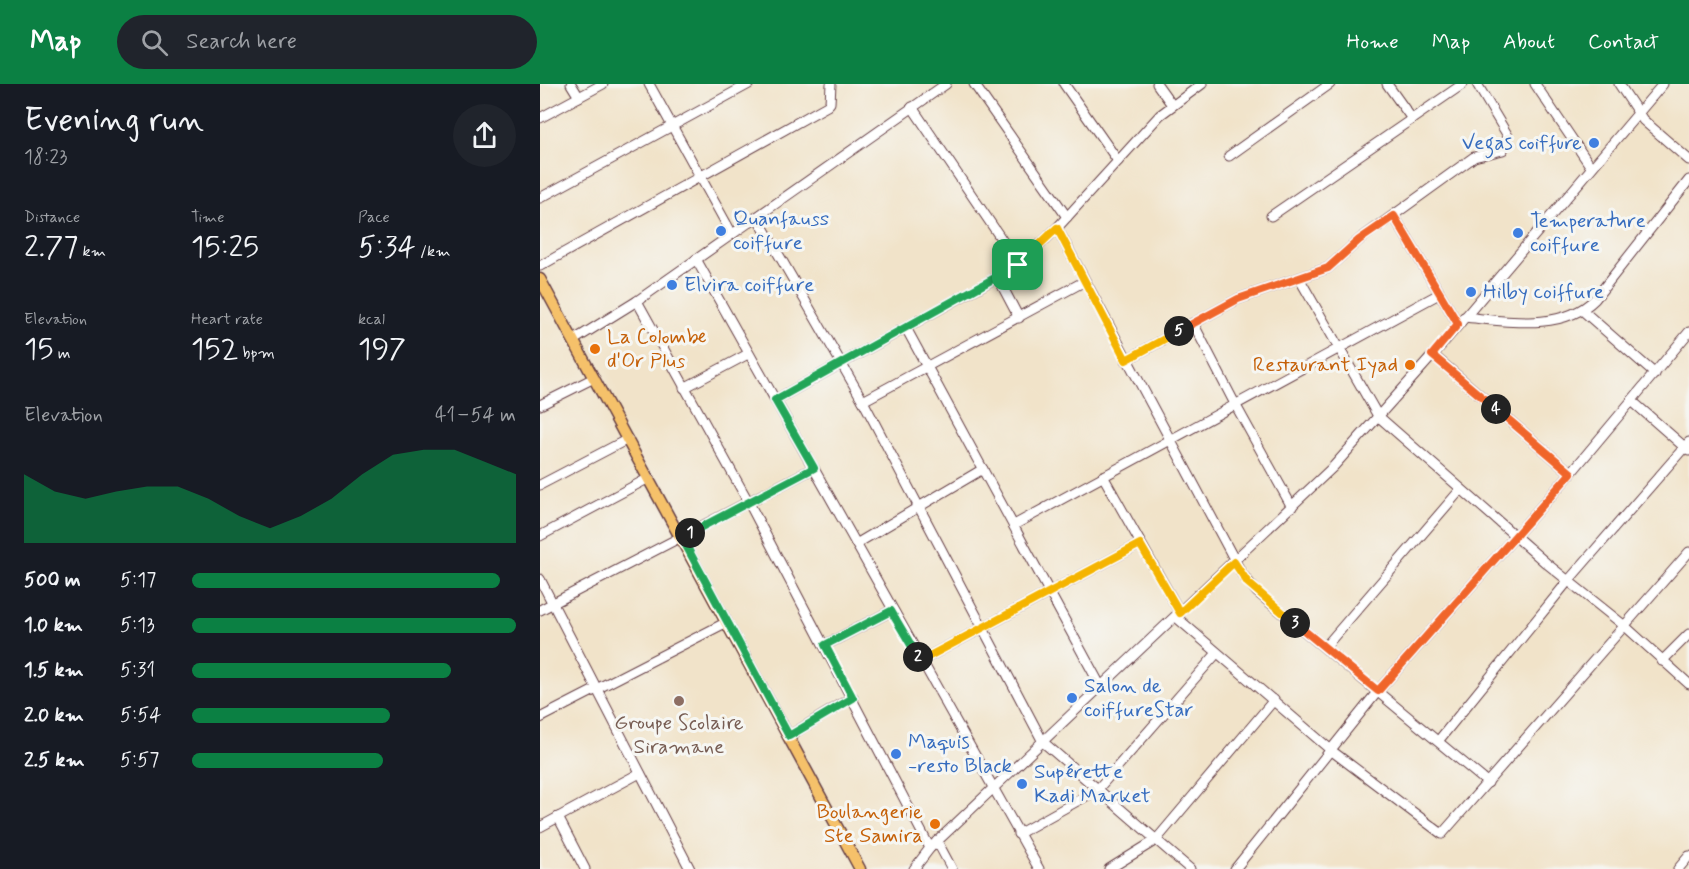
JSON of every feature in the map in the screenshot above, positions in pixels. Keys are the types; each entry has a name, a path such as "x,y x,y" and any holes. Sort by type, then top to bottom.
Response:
{"main road":[{"path":"541,284 682,538 860,869"}],"street":[{"path":"572,84 579,97"},
{"path":"540,118 603,84"},
{"path":"649,84 732,234"},
{"path":"540,198 749,84"},
{"path":"540,266 827,106 830,103 831,84"},
{"path":"574,340 637,301 946,84"},
{"path":"974,84 1067,217"},
{"path":"1064,84 1118,161"},
{"path":"1157,84 1172,105"},
{"path":"775,400 998,279 1018,265 1057,228 1172,105 1202,84"},
{"path":"1229,156 1330,84"},
{"path":"1387,84 1412,119"},
{"path":"1271,216 1463,84"},
{"path":"1126,360 1238,299 1328,268 1359,240 1474,157 1503,150 1506,146 1506,130 1477,84"},
{"path":"1535,84 1591,167"},
{"path":"1619,84 1637,113 1689,160"},
{"path":"914,869 934,844 1333,467 1432,355 1663,84"},
{"path":"912,107 1018,265"},
{"path":"1394,216 1439,294 1461,321 1527,322 1562,318 1582,310 1595,299 1689,180"},
{"path":"757,217 863,401 1043,742 1190,869"},
{"path":"1057,228 1234,562 1257,592 1439,740 1488,783"},
{"path":"696,260 814,468 891,611 1039,869"},
{"path":"1299,278 1378,416 1515,536 1626,627 1689,684"},
{"path":"998,279 1019,318"},
{"path":"863,401 1085,281"},
{"path":"1014,525 1439,294"},
{"path":"637,301 749,502 853,698 934,844 952,869"},
{"path":"1582,310 1655,374"},
{"path":"1193,323 1292,507"},
{"path":"906,328 1101,687"},
{"path":"1235,869 1332,752 1378,691 1571,473 1689,332"},
{"path":"684,388 748,354"},
{"path":"1432,355 1571,473"},
{"path":"540,405 594,378"},
{"path":"1439,740 1568,581 1688,447 1632,401"},
{"path":"540,485 628,439"},
{"path":"540,610 814,468"},
{"path":"856,544 983,469"},
{"path":"1103,476 1178,615 1217,653 1332,752 1439,834 1447,832 1689,552"},
{"path":"540,536 649,478"},
{"path":"1325,647 1461,489"},
{"path":"920,661 1140,544"},
{"path":"540,579 690,869"},
{"path":"825,645 891,611"},
{"path":"540,718 727,622"},
{"path":"1662,661 1689,634"},
{"path":"1018,834 1098,790 1217,653"},
{"path":"789,736 853,698"},
{"path":"1109,869 1156,840 1274,700"},
{"path":"540,827 640,773"},
{"path":"558,817 585,869"},
{"path":"1678,869 1689,856"}],"place":[{"name":"Vegas coiffure","path":"1594,143"},
{"name":"Quanfauss coiffure","path":"721,231"},
{"name":"Temperature coiffure","path":"1518,233"},
{"name":"Elvira coiffure","path":"672,285"},
{"name":"Hilby coiffure","path":"1471,292"},
{"name":"La Colombe d'Or Plus","path":"595,349"},
{"name":"Restaurant Iyad","path":"1410,365"},
{"name":"Salon de coiffureStar","path":"1072,698"},
{"name":"Groupe Scolaire Siramane","path":"679,701"},
{"name":"Maquis -resto Black","path":"896,754"},
{"name":"Supérette Kadi Market","path":"1022,784"},
{"name":"Boulangerie Ste Samira","path":"935,824"}],"route":[{"path":"1394,216 1458,324 1432,355 1571,473 1378,691 1257,592 1234,562 1180,613 1140,544 920,661 891,611 825,645 853,698 789,736 682,538 814,468 775,400 991,283 1018,265 1057,228 1126,360 1238,299 1328,268 1359,240 1394,216"}]}
